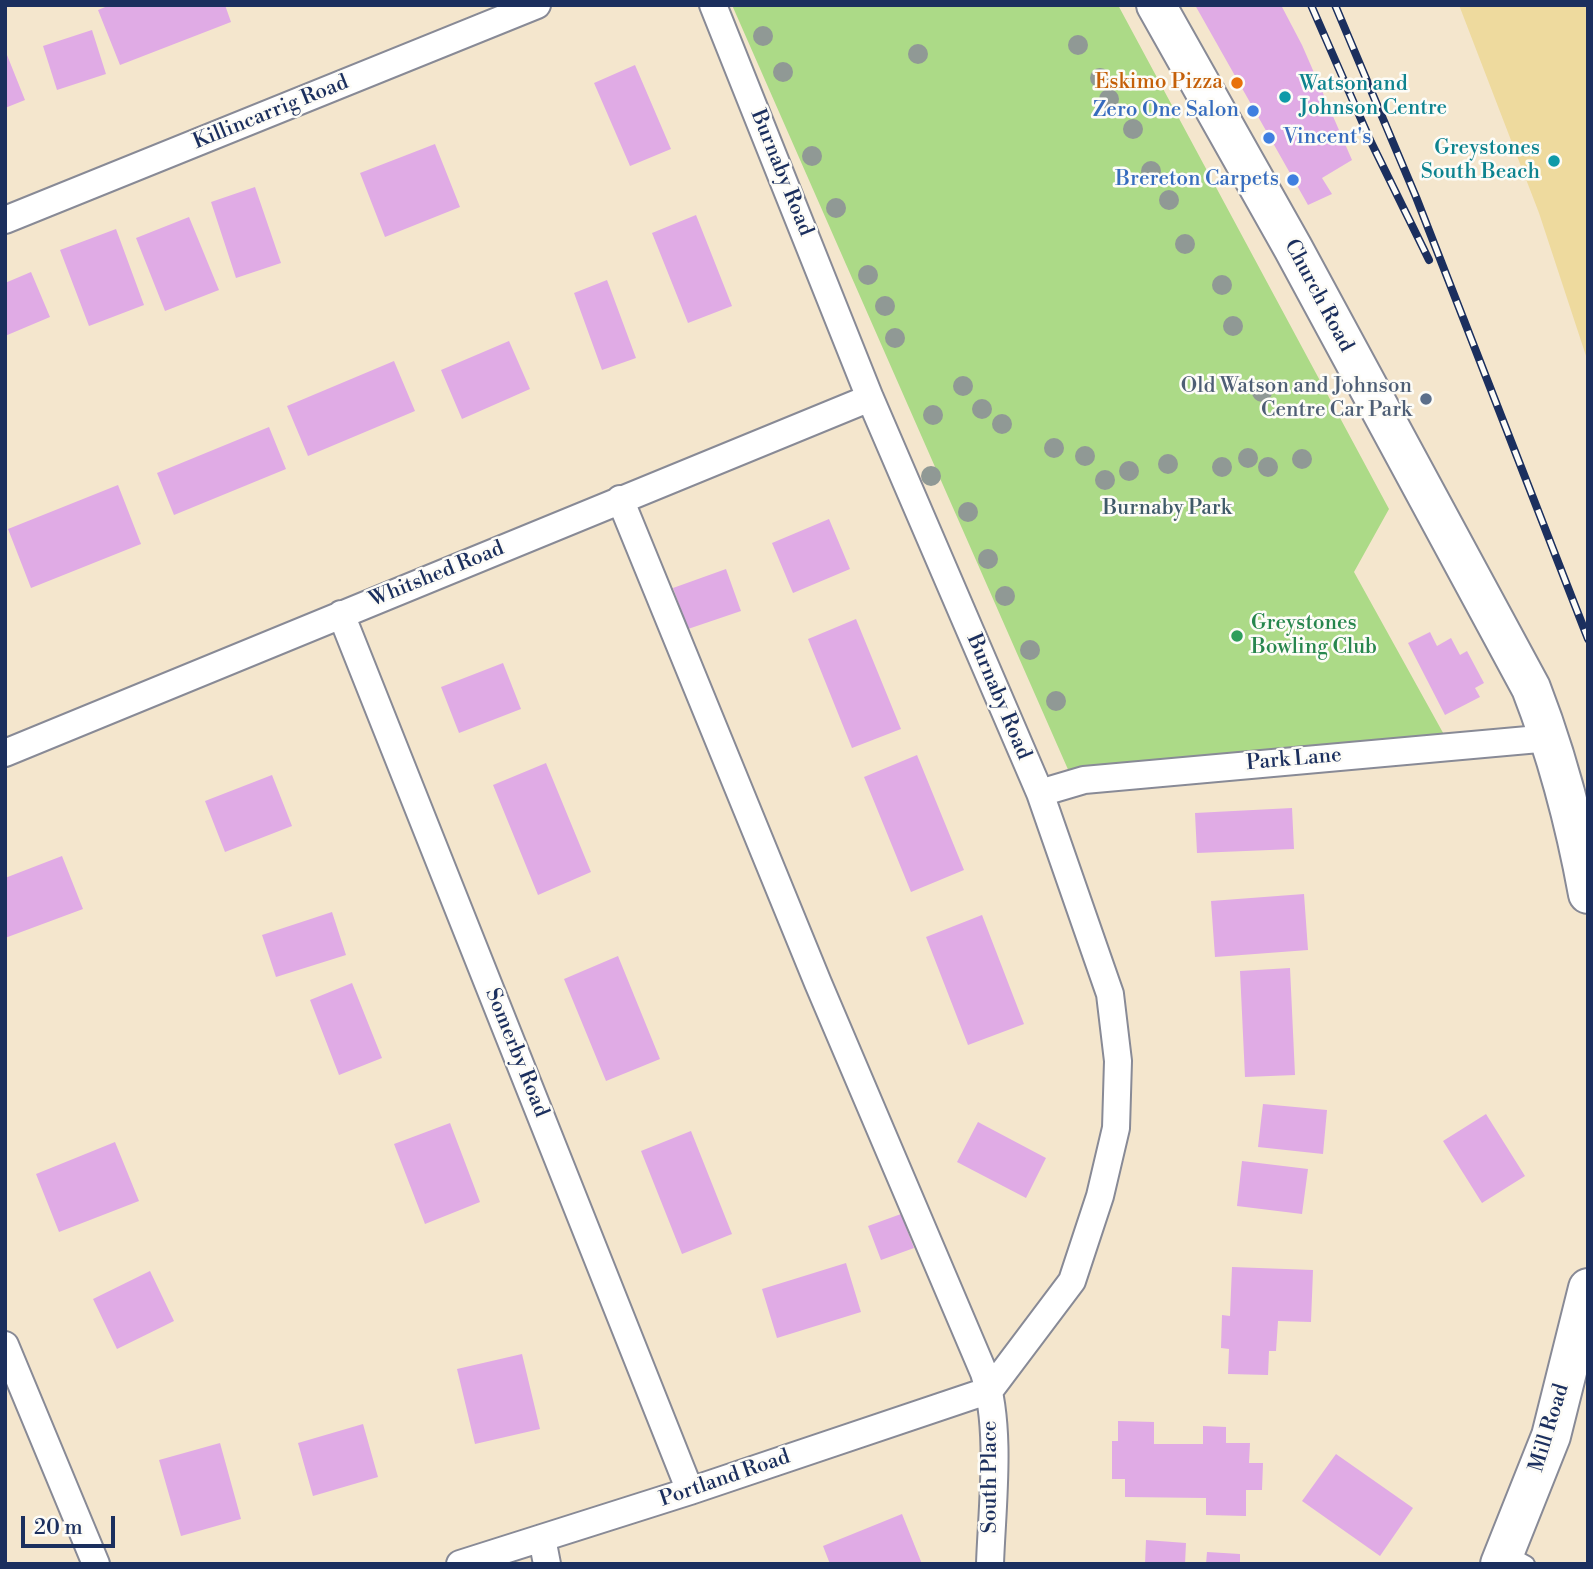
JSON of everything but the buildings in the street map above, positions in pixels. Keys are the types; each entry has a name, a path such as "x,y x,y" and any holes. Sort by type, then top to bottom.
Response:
{"main road":[{"name":"Church Road","path":"1156,5 1293,248 1531,688 1550,738"},
{"path":"1550,738 1573,820 1588,894"},
{"name":"Mill Road","path":"1511,1560 1551,1436 1588,1288"}],"street":[{"name":"Killincarrig Road","path":"5,220 537,5"},
{"name":"Burnaby Road","path":"713,5 870,398 1040,793 1110,994 1118,1061 1116,1128 1100,1196 1072,1281 990,1390"},
{"name":"Whitshed Road","path":"5,753 870,398"},
{"name":"South Place","path":"620,499 742,802 894,1165 956,1301 990,1390 993,1462 990,1564"},
{"name":"Somerby Road","path":"341,614 690,1491"},
{"name":"Park Lane","path":"1040,793 1084,780 1550,738"},
{"path":"5,1345 96,1564"},
{"name":"Portland Road","path":"460,1564 690,1491 990,1390"},
{"path":"542,1538 547,1564"}],"green space":[{"name":"Burnaby Park","path":"732,5 1118,5 1389,509 1354,572 1447,740 1070,774"}],"sand":[{"name":"Greystones South Beach","path":"1459,5 1588,5 1588,362 1539,213"}],"railway":[{"path":"1311,5 1371,142 1429,260"},
{"path":"1335,5 1416,197 1588,639"}],"place":[{"name":"Eskimo Pizza","path":"1237,83"},
{"name":"Watson and Johnson Centre","path":"1285,97"},
{"name":"Zero One Salon","path":"1253,111"},
{"name":"Vincent's","path":"1269,138"},
{"name":"Greystones South Beach","path":"1554,161"},
{"name":"Brereton Carpets","path":"1293,180"},
{"name":"Old Watson and Johnson Centre Car Park","path":"1426,399"},
{"name":"Greystones Bowling Club","path":"1237,636"}]}
